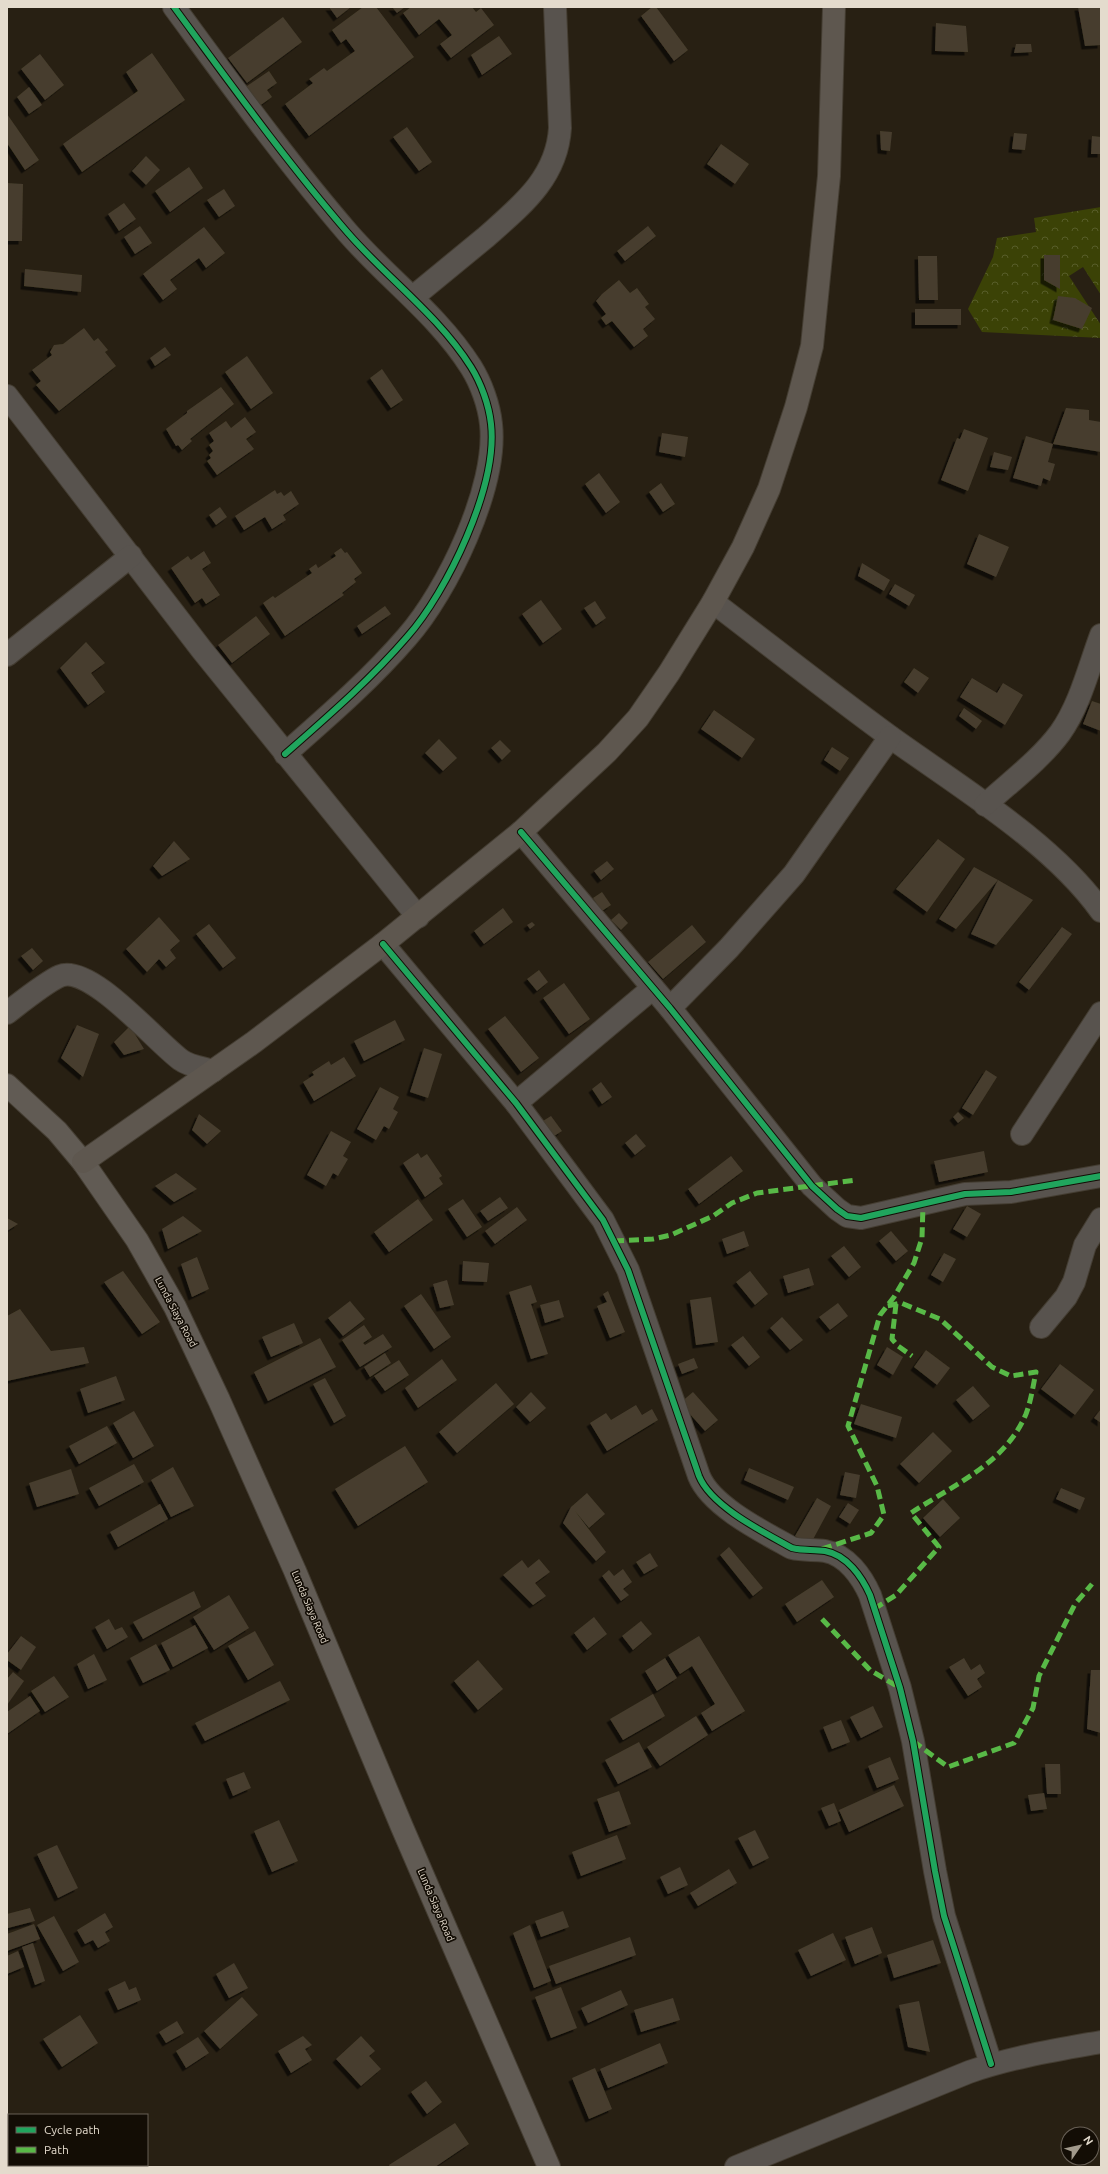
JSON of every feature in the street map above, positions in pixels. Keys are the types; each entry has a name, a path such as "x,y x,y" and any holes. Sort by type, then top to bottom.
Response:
{"highway":[{"path":"84,1162 213,1071 384,944 521,832 607,752 638,718 669,673 713,602 743,547 769,489 796,407 812,346 829,176 834,7"}],"main road":[{"name":"Lunda Siaya Road","path":"7,1085 57,1131 84,1162 137,1240 175,1307 200,1358 295,1571 405,1835 548,2167"}],"street":[{"path":"174,7 307,184 374,262 432,316 472,368 485,398 491,424 490,454 484,483 471,526 448,577 433,603 408,636 378,668 285,754"},
{"path":"413,297 522,205 541,183 552,163 559,145 560,128 555,7"},
{"path":"7,396 202,650 418,917"},
{"path":"7,655 131,556"},
{"path":"713,602 890,737 985,805 1058,864 1086,890 1101,911"},
{"path":"985,805 1044,751 1060,733 1074,706 1101,635"},
{"path":"670,1008 729,948 794,874 890,737"},
{"path":"521,832 670,1008 812,1186 847,1216 861,1218 965,1194 1010,1192 1101,1176"},
{"path":"384,944 516,1103 603,1220 628,1270 699,1476 706,1491 732,1511 792,1548 801,1551 826,1551 838,1556 852,1567 864,1582 870,1595 900,1688 913,1741 939,1893 965,1987 991,2064"},
{"path":"7,1013 60,976 82,977 99,988 129,1013 182,1061 213,1071"},
{"path":"516,1103 653,988"},
{"path":"1022,1134 1101,1013"},
{"path":"1041,1327 1066,1297 1074,1282 1085,1245 1101,1219"},
{"path":"736,2167 908,2095 991,2064 1042,2052 1101,2042"}],"green space":[{"path":"1101,207 1101,295 1083,267 1069,276 1101,325 1101,338 982,332 968,309 993,257 997,238 1036,232 1034,218"}],"building":[{"path":"329,7 351,7 337,18"},
{"path":"363,7 376,7 414,57 309,136 285,104 313,83 309,79 324,68 327,71 355,51 346,39 341,43 332,30"},
{"path":"392,7 405,7 397,13"},
{"path":"411,7 472,7 476,12 481,8 494,25 451,58 440,44 452,35 439,19 419,35 403,13"},
{"path":"652,7 656,7 688,50 674,61 641,16"},
{"path":"1078,7 1101,7 1101,45 1085,46"},
{"path":"283,17 302,42 247,83 228,58"},
{"path":"936,23 966,26 968,52 935,51"},
{"path":"499,36 512,54 482,75 471,55"},
{"path":"1016,44 1031,44 1032,52 1014,53"},
{"path":"152,53 185,100 82,172 63,144 138,91 126,72"},
{"path":"40,54 64,85 45,100 21,69"},
{"path":"269,71 277,83 267,90 272,97 258,107 244,88"},
{"path":"29,87 42,105 29,114 17,97"},
{"path":"7,114 39,160 25,170 7,143"},
{"path":"407,127 432,162 419,171 393,137"},
{"path":"880,131 892,132 890,151 881,150"},
{"path":"1014,133 1027,134 1025,150 1012,149"},
{"path":"1092,136 1101,137 1101,154 1091,154"},
{"path":"721,144 749,164 735,184 707,164"},
{"path":"146,156 160,170 146,185 132,171"},
{"path":"189,167 203,188 170,212 155,191"},
{"path":"7,183 23,184 22,241 7,241"},
{"path":"224,189 235,206 219,217 207,200"},
{"path":"124,203 136,219 119,231 108,214"},
{"path":"140,226 152,243 135,254 124,237"},
{"path":"648,226 656,236 625,261 617,251"},
{"path":"204,227 225,253 206,268 199,258 170,280 177,289 163,300 143,274"},
{"path":"1044,255 1060,255 1060,289 1044,280"},
{"path":"918,256 937,256 938,300 919,300"},
{"path":"25,269 82,275 81,292 24,286"},
{"path":"619,280 630,293 637,288 649,304 645,307 655,319 643,329 648,336 634,347 612,321 606,325 601,318 606,314 596,301"},
{"path":"1058,296 1075,298 1092,308 1082,329 1053,320"},
{"path":"915,309 961,309 961,325 915,325"},
{"path":"84,328 94,341 98,338 108,350 105,352 116,366 59,411 36,385 41,381 32,370 52,355 50,352 54,345 63,344"},
{"path":"165,347 171,355 155,366 150,358"},
{"path":"247,356 273,393 251,409 225,372"},
{"path":"382,369 403,400 391,408 370,378"},
{"path":"221,387 234,404 190,439 192,441 182,450 178,445 176,446 166,429 187,413 187,411"},
{"path":"1066,408 1089,410 1089,420 1101,422 1101,452 1053,444"},
{"path":"245,417 256,432 246,439 254,449 217,475 207,461 211,458 209,455 213,451 209,445 214,441 209,433 226,421 231,428"},
{"path":"964,429 988,438 968,491 941,480 957,438 960,439"},
{"path":"662,433 688,437 685,457 659,452"},
{"path":"1026,436 1053,444 1048,462 1055,464 1050,481 1043,478 1041,486 1013,478"},
{"path":"994,452 1012,457 1008,470 990,467"},
{"path":"599,473 620,502 606,513 585,484"},
{"path":"661,483 675,504 663,512 649,492"},
{"path":"275,490 277,494 281,492 284,496 291,491 299,504 283,515 286,520 272,529 265,517 244,530 235,516"},
{"path":"220,507 227,517 216,525 209,515"},
{"path":"979,534 1009,547 996,577 967,564"},
{"path":"341,548 345,553 347,552 362,573 354,579 356,582 342,593 344,595 285,636 263,603 273,596 275,598 312,573 309,569 316,564 318,568 336,556 334,553"},
{"path":"204,551 211,563 202,569 220,595 206,604 202,598 195,603 171,568 188,556 191,560"},
{"path":"862,563 890,580 884,591 858,576"},
{"path":"895,584 915,595 909,606 889,594"},
{"path":"541,600 562,629 543,643 522,614"},
{"path":"595,601 606,618 596,625 584,608"},
{"path":"385,606 391,614 362,634 357,626"},
{"path":"256,616 270,634 232,663 218,645"},
{"path":"86,642 105,663 91,673 105,692 88,705 60,668"},
{"path":"914,668 929,678 918,693 904,682"},
{"path":"972,678 997,693 1003,683 1023,695 1005,725 960,697"},
{"path":"1092,701 1101,704 1101,731 1083,724"},
{"path":"964,708 982,721 976,729 959,716"},
{"path":"714,710 755,739 742,758 701,729"},
{"path":"439,739 457,758 443,771 425,753"},
{"path":"500,740 511,751 502,760 491,748"},
{"path":"832,747 849,758 840,771 824,760"},
{"path":"938,839 965,859 927,912 896,889"},
{"path":"174,841 190,859 162,876 153,866"},
{"path":"607,861 614,869 601,880 594,871"},
{"path":"974,867 998,880 956,929 939,919"},
{"path":"998,880 1033,900 996,945 971,934"},
{"path":"602,892 611,905 602,911 593,898"},
{"path":"503,908 513,922 484,944 474,931"},
{"path":"619,913 628,923 621,930 611,920"},
{"path":"159,917 180,941 170,950 176,958 166,967 159,959 147,972 126,949"},
{"path":"532,922 535,925 530,929 527,925"},
{"path":"209,924 236,958 223,968 196,934"},
{"path":"692,925 706,942 663,979 648,962"},
{"path":"1062,927 1072,934 1029,990 1019,982"},
{"path":"32,948 43,961 33,970 21,956"},
{"path":"539,970 548,982 537,991 527,979"},
{"path":"564,983 590,1019 569,1034 543,998"},
{"path":"505,1016 539,1058 521,1072 488,1029"},
{"path":"395,1020 405,1040 364,1061 354,1041"},
{"path":"77,1025 99,1034 83,1077 61,1058"},
{"path":"130,1026 144,1049 124,1055 114,1042"},
{"path":"424,1048 442,1054 428,1098 410,1092"},
{"path":"344,1057 356,1076 314,1101 303,1082 314,1075 312,1072 329,1061 331,1065"},
{"path":"986,1070 997,1077 973,1115 962,1108"},
{"path":"601,1082 612,1097 602,1104 592,1089"},
{"path":"380,1087 399,1097 393,1109 398,1112 389,1129 384,1126 376,1140 357,1129"},
{"path":"958,1112 964,1118 958,1123 953,1117"},
{"path":"199,1114 221,1131 207,1144 192,1130"},
{"path":"551,1116 562,1131 548,1140 538,1124"},
{"path":"331,1131 351,1142 343,1156 348,1159 338,1176 333,1173 326,1186 307,1175"},
{"path":"636,1134 646,1146 635,1155 625,1143"},
{"path":"984,1151 988,1172 939,1182 934,1161"},
{"path":"418,1153 421,1158 427,1154 442,1176 439,1178 443,1184 425,1197 403,1163"},
{"path":"731,1156 743,1171 699,1204 688,1189"},
{"path":"176,1173 197,1189 174,1202 155,1186"},
{"path":"500,1197 508,1208 488,1221 480,1211"},
{"path":"418,1199 433,1220 389,1252 374,1232"},
{"path":"463,1199 482,1227 467,1237 448,1209"},
{"path":"967,1206 981,1214 967,1237 953,1229"},
{"path":"517,1207 527,1220 495,1244 485,1231"},
{"path":"183,1216 202,1231 168,1249 162,1229"},
{"path":"7,1218 18,1224 7,1231"},
{"path":"744,1231 749,1246 727,1254 722,1239"},
{"path":"891,1231 908,1251 896,1261 879,1241"},
{"path":"844,1246 861,1267 849,1277 831,1256"},
{"path":"944,1253 956,1259 943,1282 931,1275"},
{"path":"197,1257 209,1289 192,1297 181,1264"},
{"path":"463,1261 489,1263 487,1282 462,1281"},
{"path":"809,1268 814,1285 788,1293 783,1276"},
{"path":"123,1271 160,1322 142,1334 104,1282"},
{"path":"750,1271 768,1294 755,1305 736,1282"},
{"path":"447,1280 454,1305 440,1308 433,1284"},
{"path":"531,1285 537,1302 531,1304 548,1354 531,1359 509,1292"},
{"path":"608,1291 625,1332 610,1338 597,1306 607,1302 603,1294"},
{"path":"421,1294 451,1337 434,1349 404,1306"},
{"path":"711,1297 718,1342 696,1345 690,1300"},
{"path":"559,1300 564,1317 545,1323 540,1305"},
{"path":"350,1301 365,1319 343,1336 328,1318"},
{"path":"838,1303 848,1316 830,1330 819,1317"},
{"path":"20,1309 51,1351 84,1347 89,1363 7,1381 7,1316"},
{"path":"782,1317 803,1340 790,1350 770,1328"},
{"path":"294,1323 303,1343 271,1357 262,1337"},
{"path":"364,1325 372,1337 363,1343 365,1345 383,1334 392,1347 360,1367 342,1340"},
{"path":"743,1336 760,1357 749,1366 731,1345"},
{"path":"320,1338 336,1367 268,1401 254,1372"},
{"path":"887,1347 903,1357 893,1375 877,1365"},
{"path":"926,1350 950,1368 937,1385 914,1367"},
{"path":"385,1353 391,1363 370,1377 364,1367"},
{"path":"694,1358 698,1368 682,1374 678,1364"},
{"path":"442,1359 457,1380 418,1408 405,1388"},
{"path":"399,1360 409,1375 385,1391 374,1376"},
{"path":"1060,1364 1094,1390 1075,1415 1041,1389"},
{"path":"116,1376 125,1400 88,1413 80,1389"},
{"path":"325,1378 346,1416 334,1423 313,1384"},
{"path":"496,1383 514,1404 457,1453 439,1432"},
{"path":"973,1386 990,1406 973,1420 956,1400"},
{"path":"531,1392 546,1408 530,1422 516,1407"},
{"path":"693,1392 718,1420 705,1431 680,1403"},
{"path":"861,1404 902,1417 896,1438 854,1424"},
{"path":"636,1405 642,1415 652,1409 658,1420 607,1451 590,1423 606,1413 611,1420"},
{"path":"1101,1409 1101,1423 1094,1418"},
{"path":"134,1411 154,1446 133,1458 113,1423"},
{"path":"107,1426 117,1443 79,1464 69,1446"},
{"path":"933,1432 952,1451 919,1483 900,1464"},
{"path":"405,1446 428,1482 358,1526 335,1489"},
{"path":"134,1464 144,1482 99,1506 89,1488"},
{"path":"173,1467 194,1506 171,1517 151,1480"},
{"path":"749,1468 794,1487 788,1500 744,1480"},
{"path":"71,1469 79,1494 37,1507 29,1483"},
{"path":"845,1472 860,1475 856,1498 840,1495"},
{"path":"1061,1488 1085,1498 1080,1510 1056,1499"},
{"path":"587,1493 605,1514 589,1528 575,1511 606,1552 596,1561 563,1523 571,1507"},
{"path":"817,1498 831,1506 810,1545 795,1536"},
{"path":"943,1499 960,1518 940,1537 923,1518"},
{"path":"848,1503 859,1510 850,1524 839,1517"},
{"path":"160,1504 168,1519 118,1547 110,1532"},
{"path":"729,1547 763,1588 753,1596 720,1555"},
{"path":"650,1553 658,1566 644,1574 636,1562"},
{"path":"539,1559 550,1572 535,1583 546,1596 533,1605 503,1575 522,1560 528,1568"},
{"path":"623,1569 632,1582 623,1589 629,1595 621,1601 602,1576 609,1570 614,1576"},
{"path":"822,1580 834,1597 797,1622 785,1604"},
{"path":"194,1591 201,1607 143,1639 133,1622"},
{"path":"229,1595 249,1628 214,1650 193,1617"},
{"path":"594,1617 607,1634 587,1650 574,1633"},
{"path":"109,1619 115,1630 122,1627 128,1637 107,1649 95,1627"},
{"path":"641,1621 652,1634 633,1650 622,1636"},
{"path":"195,1625 208,1648 173,1667 161,1643"},
{"path":"255,1631 274,1665 248,1680 228,1646"},
{"path":"21,1636 36,1647 21,1670 7,1660 7,1654"},
{"path":"699,1636 745,1711 712,1731 701,1713 715,1704 692,1666 680,1674 668,1655"},
{"path":"156,1644 170,1670 143,1683 130,1658"},
{"path":"94,1654 107,1680 88,1689 77,1664"},
{"path":"665,1658 677,1678 657,1691 645,1671"},
{"path":"964,1658 971,1670 980,1664 985,1673 977,1679 982,1687 968,1696 949,1667"},
{"path":"478,1660 503,1689 478,1710 454,1681"},
{"path":"1091,1670 1101,1670 1101,1733 1087,1729"},
{"path":"13,1672 24,1681 7,1705 7,1679"},
{"path":"54,1676 69,1697 45,1712 31,1691"},
{"path":"280,1681 290,1700 205,1741 195,1723"},
{"path":"653,1694 665,1716 623,1740 610,1719"},
{"path":"30,1696 40,1711 7,1734 7,1712"},
{"path":"873,1706 883,1727 861,1738 850,1717"},
{"path":"696,1716 708,1735 660,1766 647,1747"},
{"path":"841,1720 850,1742 832,1749 823,1727"},
{"path":"639,1742 652,1767 618,1784 605,1760"},
{"path":"890,1757 899,1779 877,1788 868,1766"},
{"path":"1045,1764 1060,1764 1061,1794 1047,1794"},
{"path":"244,1772 251,1788 233,1796 226,1779"},
{"path":"894,1785 904,1806 849,1832 839,1810"},
{"path":"619,1791 631,1824 609,1832 597,1799"},
{"path":"1044,1793 1047,1809 1031,1811 1028,1795"},
{"path":"834,1803 841,1821 829,1826 821,1808"},
{"path":"279,1820 298,1861 272,1872 254,1831"},
{"path":"755,1830 769,1858 753,1866 738,1838"},
{"path":"617,1835 626,1859 581,1876 572,1852"},
{"path":"57,1845 78,1888 58,1898 37,1854"},
{"path":"680,1867 688,1885 668,1894 660,1877"},
{"path":"729,1869 737,1883 698,1906 690,1893"},
{"path":"30,1908 35,1921 8,1928 7,1914"},
{"path":"563,1911 569,1927 541,1937 535,1921"},
{"path":"105,1913 113,1927 105,1932 110,1941 98,1948 93,1940 85,1944 77,1930"},
{"path":"54,1916 79,1962 63,1971 37,1925"},
{"path":"34,1924 40,1939 7,1951 7,1934"},
{"path":"530,1925 551,1981 534,1988 513,1933"},
{"path":"872,1927 882,1953 855,1964 845,1937"},
{"path":"833,1933 846,1960 811,1976 798,1950"},
{"path":"630,1937 636,1955 556,1984 549,1966"},
{"path":"933,1940 941,1963 894,1978 887,1955"},
{"path":"33,1943 45,1981 35,1985 22,1947"},
{"path":"18,1951 24,1967 7,1974 7,1956"},
{"path":"234,1963 248,1988 229,1998 216,1974"},
{"path":"125,1981 129,1990 136,1987 141,2000 118,2010 108,1989"},
{"path":"561,1987 577,2028 551,2038 535,1997"},
{"path":"621,1990 628,2005 588,2023 581,2008"},
{"path":"242,1997 258,2015 220,2049 204,2031"},
{"path":"673,1998 680,2020 641,2032 634,2010"},
{"path":"919,2001 930,2052 908,2047 899,2005"},
{"path":"80,2015 98,2043 62,2067 43,2039"},
{"path":"177,2021 184,2033 166,2043 159,2032"},
{"path":"303,2036 312,2045 305,2049 312,2060 291,2073 278,2051"},
{"path":"361,2036 375,2051 369,2056 381,2069 361,2086 336,2059"},
{"path":"198,2037 209,2053 186,2068 176,2051"},
{"path":"660,2043 668,2063 608,2088 600,2069"},
{"path":"595,2068 612,2109 589,2119 572,2078"},
{"path":"426,2081 442,2102 427,2114 411,2092"},
{"path":"455,2123 469,2144 435,2167 390,2167 389,2165"}],"marked path":[{"path":"614,1241 653,1239 671,1235 713,1216 732,1203 757,1193 856,1180"},
{"path":"822,1549 871,1533 884,1515 877,1486 848,1426 880,1315 894,1297 914,1263 922,1238 923,1205"},
{"path":"874,1609 896,1595 939,1547 911,1513 976,1472 1005,1447 1017,1431 1026,1414 1031,1399 1036,1372 1011,1376 992,1367 940,1319 901,1303 887,1306"},
{"path":"896,1304 892,1339 898,1346 912,1356"},
{"path":"913,1741 948,1767 1014,1743 1033,1708 1039,1676 1075,1604 1092,1584"},
{"path":"822,1619 870,1670 900,1688"}],"cycle path":[{"path":"174,7 259,122 325,206 363,250 428,314 458,348 478,380 484,394 490,417 491,449 486,477 478,507 467,537 438,593 422,617 393,653 348,698 285,754"},
{"path":"521,832 670,1008 812,1186 847,1216 861,1218 965,1194 1011,1192 1101,1176"},
{"path":"383,944 516,1103 603,1220 628,1270 699,1476 705,1487 726,1508 753,1526 792,1548 825,1551 840,1557 853,1568 867,1588 900,1688 913,1741 944,1916 991,2064"}]}
